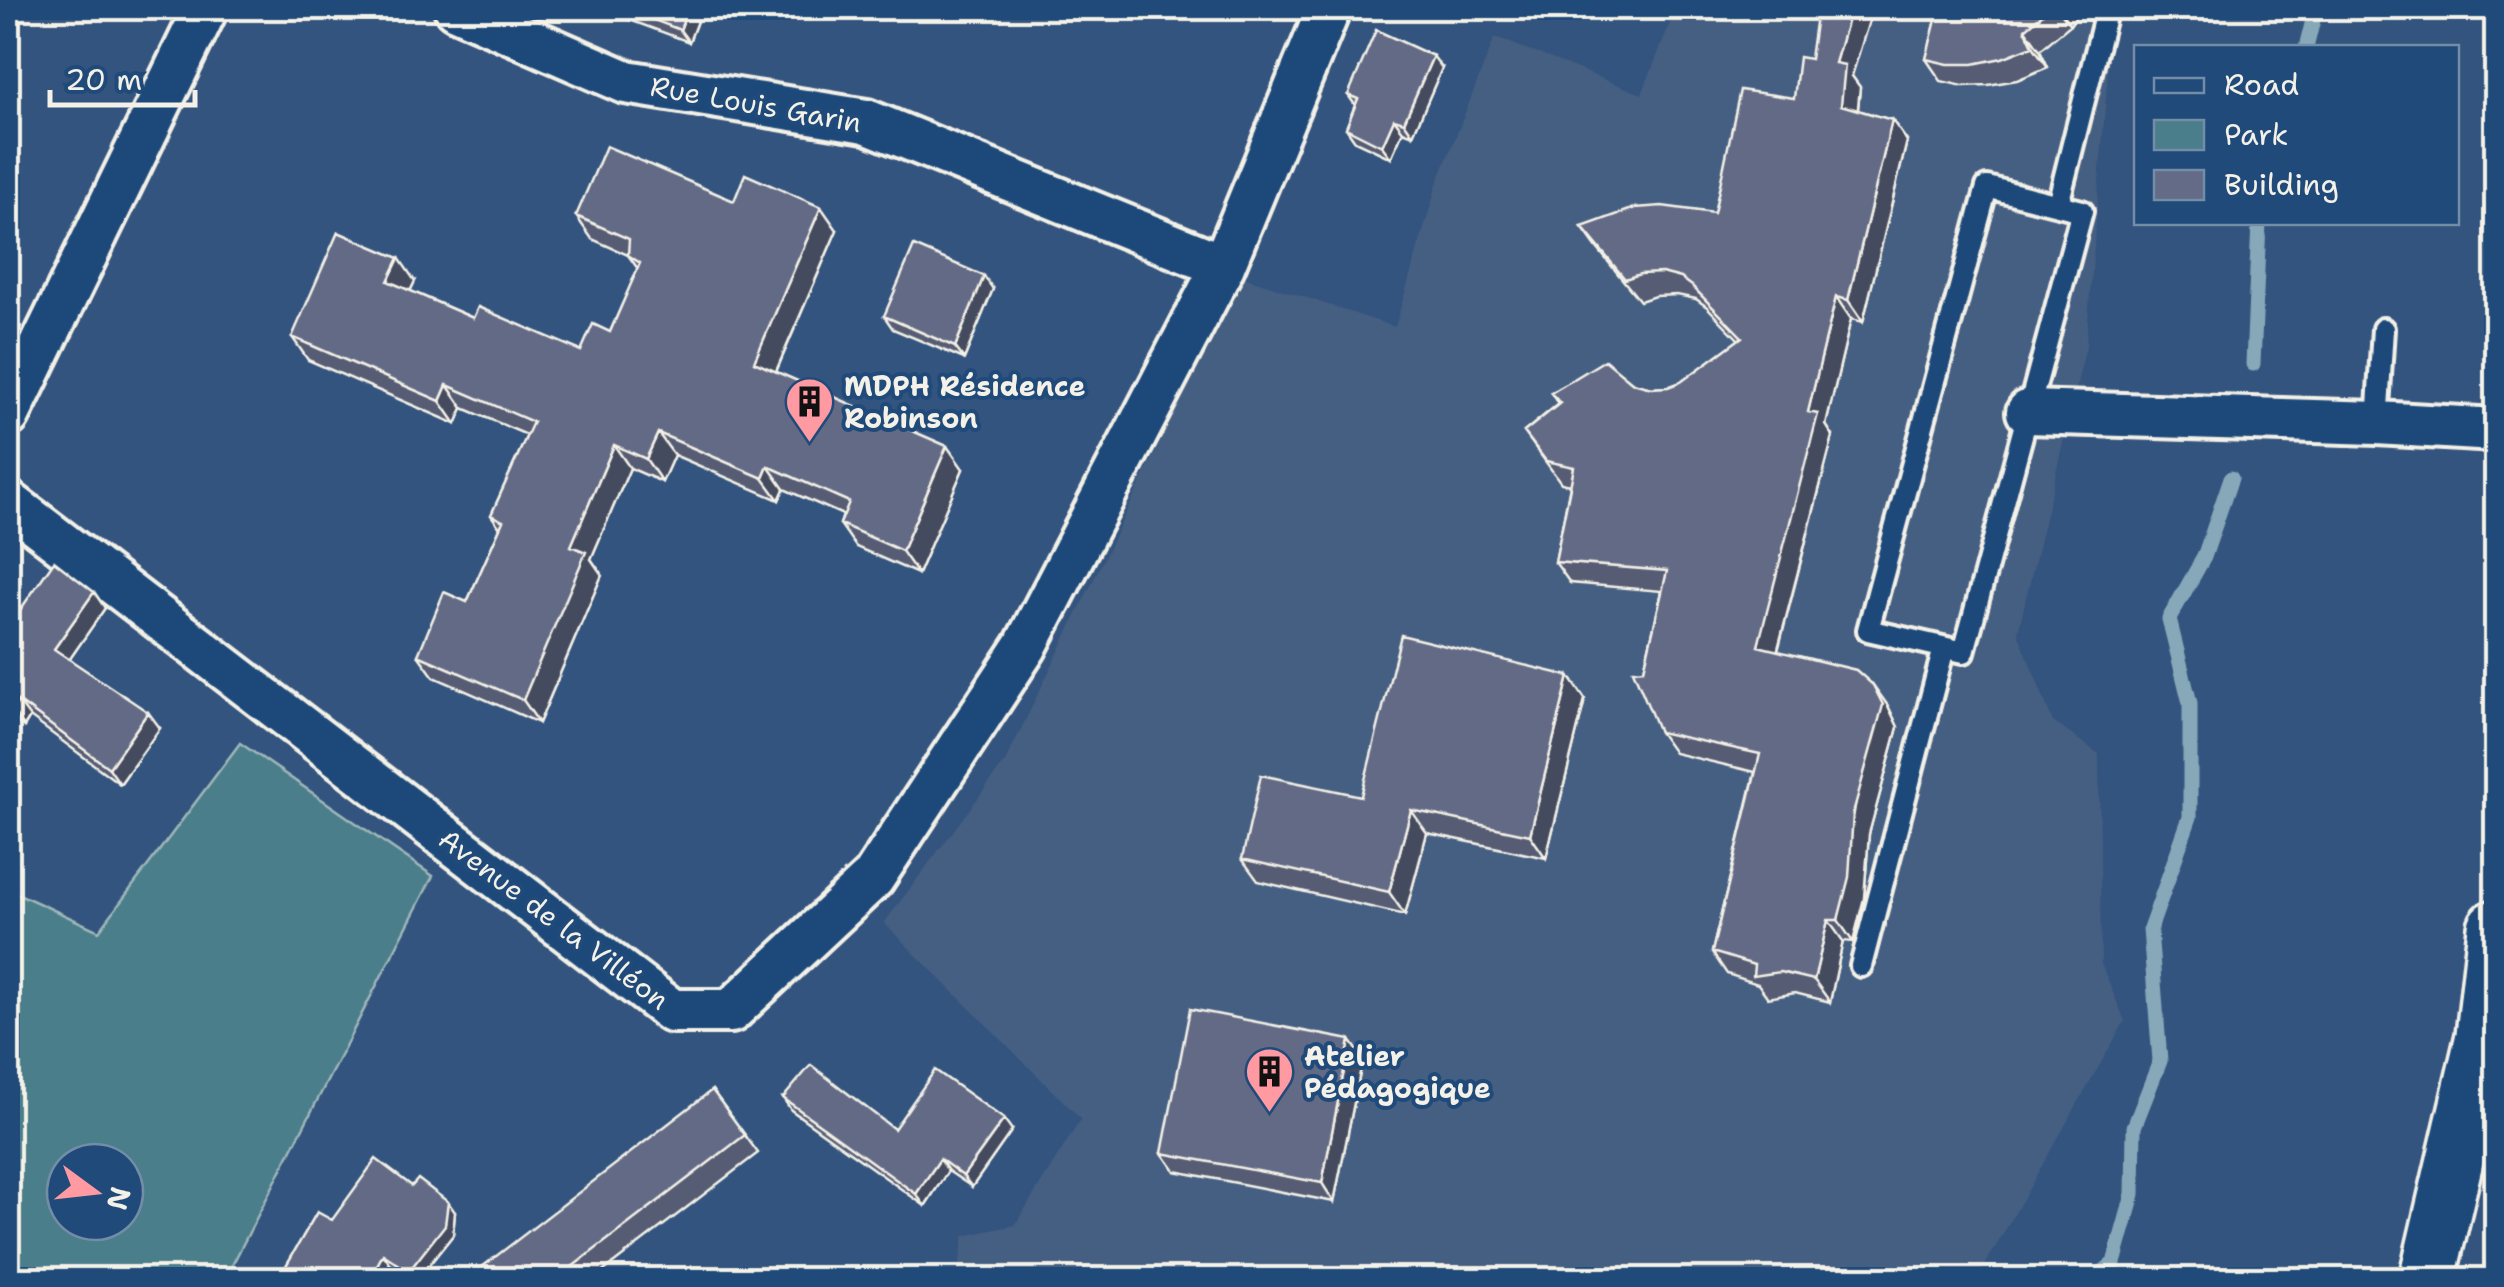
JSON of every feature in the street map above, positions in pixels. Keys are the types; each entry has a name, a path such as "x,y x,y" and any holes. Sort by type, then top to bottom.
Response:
{"main road":[{"path":"2427,1280 2484,1036 2496,928"}],"street":[{"path":"8,415 206,8"},
{"name":"Rue Louis Garin","path":"456,8 626,82 866,121 1223,266"},
{"name":"Avenue de la Villéon","path":"8,502 672,1011 731,1012 873,878 1025,648 1223,266 1329,8"},
{"path":"2028,412 2496,430"}],"lane":[{"path":"2058,204 2107,8"},
{"path":"1986,187 2082,211 2028,412 1964,652 1868,630 1986,187"},
{"path":"2377,423 2383,330"},
{"path":"1861,966 1944,648"}],"shaded area":[{"path":"1676,8 2113,8 2086,346 2018,632 2053,722 2099,754 2101,964 2125,1021 1980,1274 1968,1279 957,1279 964,1236 1015,1225 1081,1119 884,923 1005,762 1241,276 1395,327 1437,184 1495,37 1642,94"}],"green space":[{"path":"240,743 433,876 225,1279 8,1279 8,889 99,931"}],"building":[{"path":"622,8 688,8 680,30"},
{"path":"1817,8 1851,8 1835,63 1845,65 1841,105 1892,120 1848,300 1836,297 1808,412 1818,414 1758,646 1856,670 1873,685 1883,705 1853,813 1849,877 1838,920 1828,920 1814,980 1780,972 1753,976 1754,965 1712,952 1760,754 1659,732 1633,670 1644,669 1667,571 1555,562 1574,467 1546,461 1524,432 1560,403 1551,393 1605,360 1633,383 1668,387 1681,382 1742,337 1681,278 1662,273 1625,279 1582,227 1635,208 1662,206 1714,213 1740,90 1794,98 1799,57 1810,59"},
{"path":"1939,8 2050,8 2025,29 2033,46 2002,58 1948,64 1926,59"},
{"path":"1376,30 1433,56 1404,122 1394,119 1382,146 1346,128 1358,99 1348,95"},
{"name":"MDPH Résidence Robinson","path":"606,146 734,201 745,174 821,207 754,362 947,446 902,551 840,524 849,502 768,466 763,478 658,433 646,459 614,445 571,546 586,552 523,700 418,655 444,592 467,602 503,521 491,515 533,422 447,385 440,401 292,337 338,232 399,258 388,281 473,318 478,307 581,351 593,324 610,332 640,263 628,255 629,239 576,216"},
{"path":"914,246 984,276 955,347 884,316"},
{"path":"54,561 94,592 54,649 148,712 109,768 18,701 13,711 8,708 8,621 13,614 16,616"},
{"path":"1401,635 1569,676 1530,835 1411,810 1389,892 1242,859 1261,775 1361,796"},
{"name":"Atelier Pédagogique","path":"1190,1009 1350,1040 1322,1183 1162,1153"},
{"path":"811,1065 894,1129 935,1070 1004,1119 963,1176 940,1159 916,1194 783,1098"},
{"path":"712,1090 745,1135 555,1280 491,1280 482,1267"},
{"path":"376,1159 412,1186 418,1179 448,1202 445,1225 409,1271 383,1254 369,1280 287,1280 280,1276 317,1212 332,1220"}],"waterway":[{"path":"2307,45 2316,8"},
{"path":"2253,364 2259,225"},
{"path":"2093,1280 2114,1263 2133,1195 2134,1127 2160,1061 2150,929 2190,817 2190,703 2169,619 2204,557 2231,478"}],"place":[{"name":"MDPH Résidence Robinson","path":"809,444"},
{"name":"Atelier Pédagogique","path":"1269,1114"}]}
